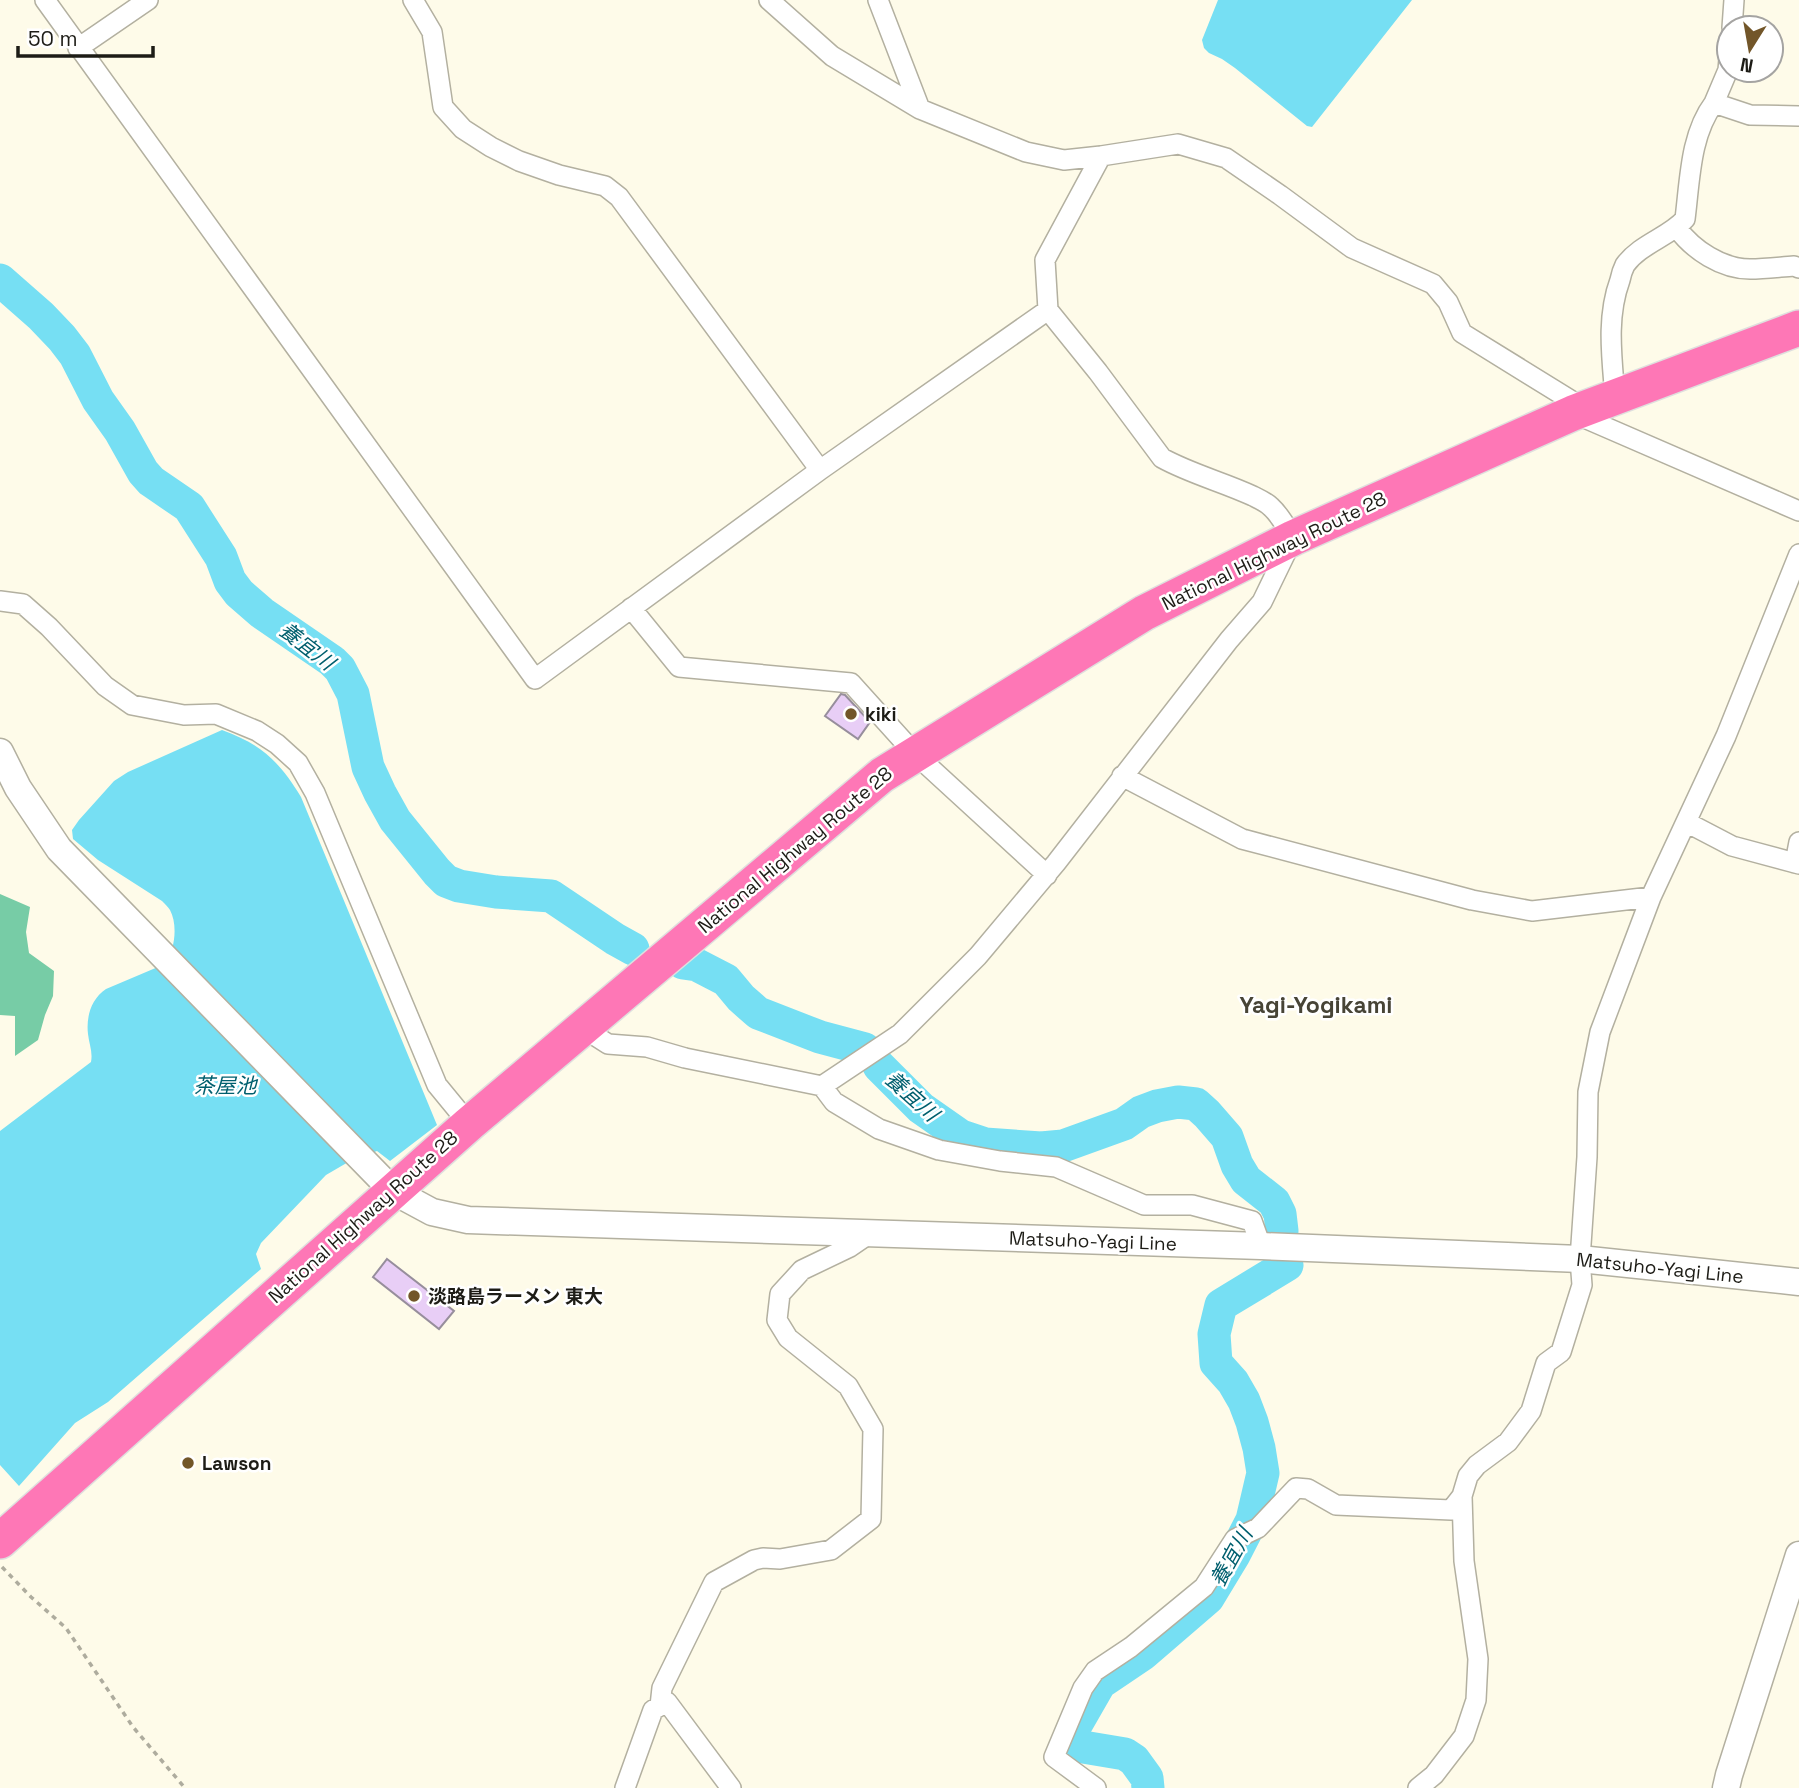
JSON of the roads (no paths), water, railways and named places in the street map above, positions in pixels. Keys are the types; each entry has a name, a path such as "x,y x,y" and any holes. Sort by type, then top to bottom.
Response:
{"highway":[{"name":"National Highway Route 28","path":"0,1541 468,1124 881,775 1144,613 1293,538 1591,406 1799,328"}],"main road":[{"name":"Matsuho-Yagi Line","path":"0,752 18,788 59,849 393,1191 432,1212 468,1220 1580,1259 1799,1282"},
{"path":"1726,1788 1728,1774 1799,1555"}],"street":[{"path":"45,0 535,679 820,470 1048,310"},
{"path":"78,48 148,0"},
{"path":"413,0 432,32 443,107 463,129 491,146 559,175 605,186 619,197 820,470"},
{"path":"768,0 832,56 919,109 1026,152 1065,160 1178,144 1226,158 1352,248 1433,284 1448,302 1462,333 1591,406 1799,511"},
{"path":"878,0 919,109"},
{"path":"1591,406 1610,336 1615,293 1625,265 1657,238 1677,228 1685,219 1696,141 1705,115 1722,84"},
{"path":"1713,103 1750,115 1799,116"},
{"path":"822,1086 900,1034 978,956 1046,875 1229,640 1262,602 1293,538 1271,507 1259,499 1162,458 1048,310 1045,260 1101,156"},
{"path":"1677,228 1686,240 1720,263 1748,270 1797,263"},
{"path":"1418,1788 1434,1775 1464,1736 1476,1700 1478,1658 1464,1561 1462,1496 1468,1476 1477,1465 1508,1442 1531,1411 1546,1363 1561,1352 1582,1285 1580,1259 1587,1157 1588,1092 1600,1032 1651,897 1726,736 1799,554"},
{"path":"0,601 23,604 49,627 105,686 132,705 184,715 216,714 257,731 298,763 315,793 437,1085 468,1124"},
{"path":"631,608 679,667 851,683 915,754 1046,875"},
{"path":"1122,776 1242,839 1472,900 1532,911 1651,897"},
{"path":"1686,822 1732,846 1797,864 1799,842"},
{"path":"583,1028 608,1044 647,1047 685,1058 822,1086 834,1102 879,1129 939,1150 1000,1161 1056,1167 1144,1205 1192,1205 1252,1222 1261,1246"},
{"path":"660,1706 662,1688 714,1582 754,1560 780,1559 831,1550 871,1519 873,1429 848,1386 788,1338 777,1320 780,1294 802,1270 850,1247 869,1234"},
{"path":"1096,1788 1054,1757 1083,1688 1096,1671 1131,1647 1204,1587 1235,1539 1258,1528 1296,1488 1308,1489 1336,1505 1451,1510 1462,1496"},
{"path":"625,1788 653,1710 667,1702 731,1788"}],"water":[{"path":"1218,0 1412,0 1312,127 1307,126 1235,68 1204,48 1202,40"},
{"name":"茶屋池","path":"222,730 259,748 277,764 301,797 437,1125 390,1161 377,1151 350,1161 326,1175 261,1243 256,1254 261,1269 108,1402 75,1423 19,1486 0,1465 0,1131 91,1062 88,1021 97,998 106,989 165,964 174,937 174,923 165,904 98,860 73,839 72,830 114,781 128,772"}],"waterway":[{"name":"養宜川","path":"0,280 41,316 75,355 98,400 120,431 143,472 151,481 189,507 221,557 230,581 239,593 262,613 340,669 353,694 368,767 380,793 395,820 437,872 446,881 459,886 551,896 633,949"},
{"name":"養宜川","path":"683,963 697,965 726,980 758,1013 820,1037 865,1049"},
{"name":"養宜川","path":"879,1066 921,1108 961,1136 985,1144 1041,1148 1063,1146 1124,1124 1141,1112 1157,1106 1178,1102 1196,1104 1227,1137 1237,1165 1246,1180 1274,1202 1280,1214 1282,1231"},
{"name":"養宜川","path":"1148,1788 1147,1778 1134,1760 1125,1754 1077,1746 1069,1737 1100,1683 1143,1654 1208,1598 1252,1520 1263,1473 1259,1448 1244,1401 1233,1382 1216,1363 1214,1334 1221,1305 1287,1265 1286,1263"}],"place":[{"name":"kiki","path":"851,714"},
{"name":"淡路島ラーメン 東大","path":"414,1296"},
{"name":"Lawson","path":"188,1463"}],"district":[{"name":"Yagi-Yogikami","path":"1316,1005"}]}
